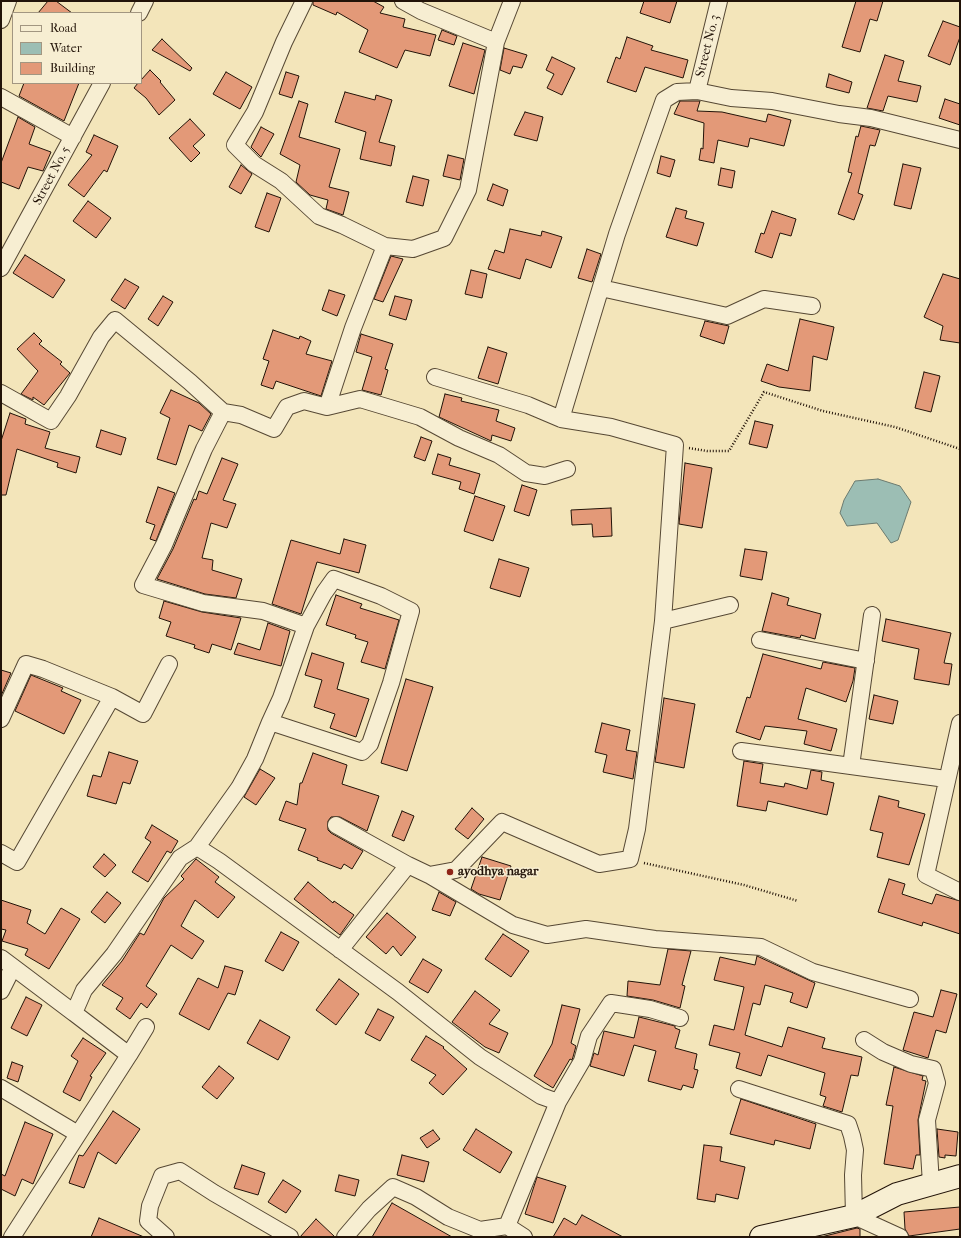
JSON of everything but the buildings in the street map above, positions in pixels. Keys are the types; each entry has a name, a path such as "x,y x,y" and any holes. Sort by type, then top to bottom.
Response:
{"main road":[{"path":"761,1237 854,1216 897,1194 960,1176"}],"street":[{"path":"1,20 8,1"},
{"path":"140,12 145,1"},
{"path":"304,1 284,42 255,112 235,145 254,164 281,181 319,216 342,225 384,246 412,249 444,238 468,190 496,42 512,1"},
{"path":"403,1 421,11 496,42"},
{"name":"Street No. 3","path":"698,91 719,1"},
{"name":"Street No. 5","path":"1,268 101,84"},
{"path":"561,419 617,234 664,100 677,92 698,91 731,98 772,101 839,114 871,118 960,140"},
{"path":"1,97 73,137"},
{"path":"326,407 353,328 384,246"},
{"path":"601,288 727,316 764,299 812,306"},
{"path":"1,393 51,421 68,396 101,337 115,320 190,382 223,412 241,415 274,429 287,407 304,401 326,407 360,399 420,417 459,438 499,455 526,473 545,476 567,468"},
{"path":"429,874 456,870 502,822 599,864 630,859 637,829 663,621 675,445 611,427 561,419 528,405 435,378"},
{"path":"223,412 204,449 164,545 143,585 203,603 263,611 306,626"},
{"path":"74,1013 84,990 114,954 180,858 197,847 239,788 255,759 270,722 281,698 306,626 324,593 334,579 381,596 411,611 370,744 362,752 270,722"},
{"path":"663,621 730,604"},
{"path":"851,766 872,615"},
{"path":"760,640 866,661"},
{"path":"1,719 26,664 44,669 112,697 143,714 169,664"},
{"path":"4,859 17,862 112,697"},
{"path":"960,723 946,779 926,875 960,892"},
{"path":"741,751 946,779"},
{"path":"336,825 408,865 429,874 513,925 547,935 586,929 655,939 761,946 813,972 910,999"},
{"path":"197,847 219,861 398,992 480,1057 541,1096 558,1102"},
{"path":"340,950 408,865"},
{"path":"1,990 7,963 128,1054"},
{"path":"507,1226 558,1102 582,1061 589,1036 611,1003 650,1009 680,1018"},
{"path":"12,1237 146,1027"},
{"path":"864,1040 884,1052 912,1064 933,1069 937,1083 927,1120 931,1184"},
{"path":"1,1088 78,1134"},
{"path":"740,1089 848,1124 855,1150 853,1175 854,1216 900,1237"},
{"path":"166,1237 148,1221 150,1206 162,1176 180,1171 214,1193 290,1237"},
{"path":"345,1237 369,1209 393,1187 416,1197 448,1217 480,1230 507,1226 524,1237"}],"path":[{"path":"675,445 707,451 729,451 764,392 823,412 895,427 960,449"},
{"path":"630,859 744,885 798,901"}],"water":[{"path":"878,479 900,486 911,502 898,540 891,543 877,523 847,526 840,513 844,500 855,481"}],"place":[{"name":"ayodhya nagar","path":"450,872"}]}
